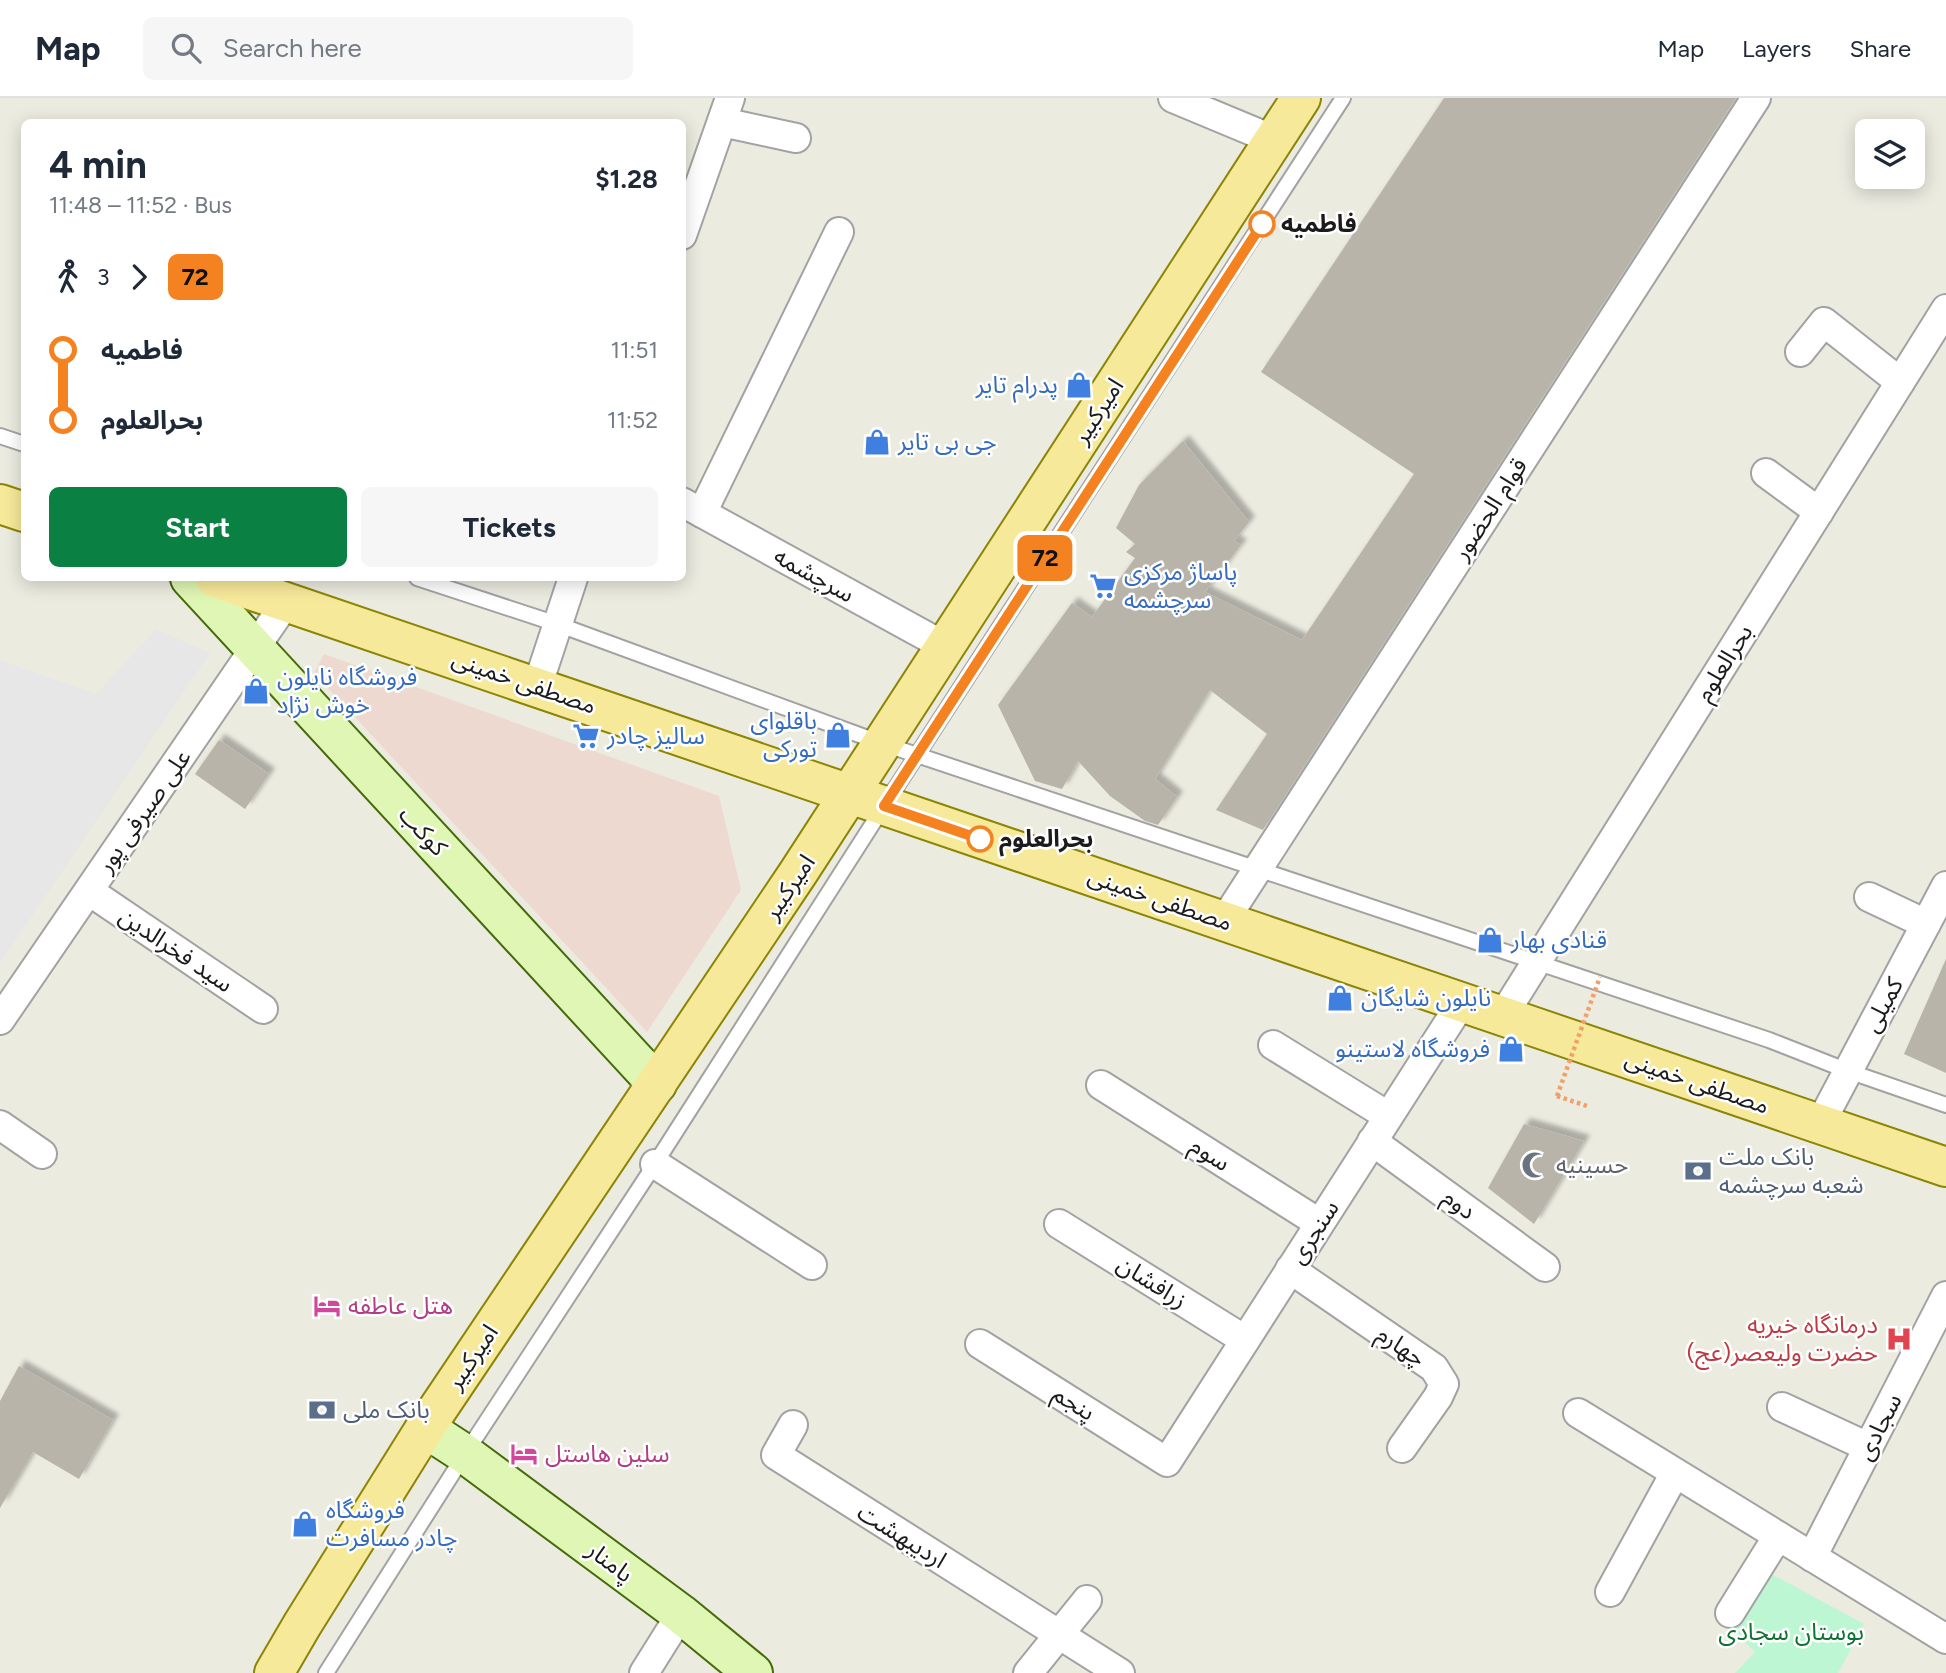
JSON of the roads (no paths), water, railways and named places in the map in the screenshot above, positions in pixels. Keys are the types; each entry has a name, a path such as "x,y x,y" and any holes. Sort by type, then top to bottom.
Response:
{"main road":[{"name":"امیرکبیر","path":"274,1673 425,1428 657,1084 867,800 900,750 946,648 1301,98"},
{"path":"0,504 21,511"},
{"name":"کوکب","path":"193,581 657,1084"},
{"name":"مصطفی خمینی","path":"237,581 287,601 537,687 1946,1167"},
{"name":"پامنار","path":"425,1428 465,1454 681,1614 753,1673"}],"street":[{"path":"1173,98 1274,140"},
{"name":"قوام الحضور","path":"1224,920 1756,98"},
{"path":"686,224 726,110 796,138"},
{"path":"692,507 839,232"},
{"name":"بحرالعلوم","path":"1502,1017 1946,309"},
{"path":"1800,352 1824,322 1900,383"},
{"path":"1766,473 1819,512"},
{"name":"سرچشمه","path":"692,507 946,648"},
{"path":"537,687 572,581"},
{"name":"علی صیرفی پور","path":"0,1020 287,601"},
{"name":"کمیلی","path":"1821,1124 1946,886"},
{"name":"سید فخرالدین","path":"89,891 263,1009"},
{"path":"1869,897 1926,923"},
{"name":"سنجری","path":"1167,1462 1462,1002"},
{"path":"1273,1045 1388,1116"},
{"name":"سوم","path":"1101,1085 1320,1223"},
{"path":"0,1125 42,1154"},
{"name":"دوم","path":"1372,1141 1545,1267"},
{"path":"655,1164 812,1265"},
{"name":"زرافشان","path":"1059,1224 1245,1340"},
{"name":"چهارم","path":"1290,1269 1434,1368 1444,1384 1438,1397 1402,1448"},
{"name":"سجادی","path":"1812,1557 1946,1296"},
{"name":"پنجم","path":"980,1344 1167,1462"},
{"path":"1782,1407 1868,1447"},
{"path":"1578,1413 1946,1639"},
{"name":"اردیبهشت","path":"793,1425 776,1455 1120,1673"},
{"path":"1610,1592 1675,1473"},
{"path":"1730,1613 1778,1536"},
{"path":"1028,1673 1087,1600"},
{"path":"644,1673 681,1614"}],"lane":[{"path":"900,750 1343,98"},
{"path":"0,436 21,443"},
{"path":"426,581 557,624 900,750 1769,1040 1946,1105"},
{"path":"326,1673 465,1454 655,1164 867,800"}],"place":[{"name":"فاطمیه","path":"1262,224"},
{"name":"پدرام تایر","path":"1079,385"},
{"name":"جی بی تایر","path":"877,442"},
{"name":"پاساژ مرکزی سرچشمه","path":"1103,586"},
{"name":"فروشگاه نایلون خوش نژاد","path":"256,691"},
{"name":"باقلوای تورکی","path":"838,735"},
{"name":"سالیز چادر","path":"586,736"},
{"name":"بحرالعلوم","path":"980,839"},
{"name":"قنادی بهار","path":"1490,940"},
{"name":"نايلون شايگان","path":"1340,998"},
{"name":"فروشگاه لاستینو","path":"1511,1049"},
{"name":"حسینیه","path":"1535,1165"},
{"name":"بانک ملت شعبه سرچشمه","path":"1698,1171"},
{"name":"هتل عاطفه","path":"327,1306"},
{"name":"درمانگاه خیریه حضرت ولیعصر(عج)","path":"1899,1339"},
{"name":"بانک ملی","path":"322,1410"},
{"name":"سلین هاستل","path":"524,1454"},
{"name":"فروشگاه چادر مسافرت","path":"305,1524"}],"park label":[{"name":"بوستان سجادی","path":"1791,1632"}]}
